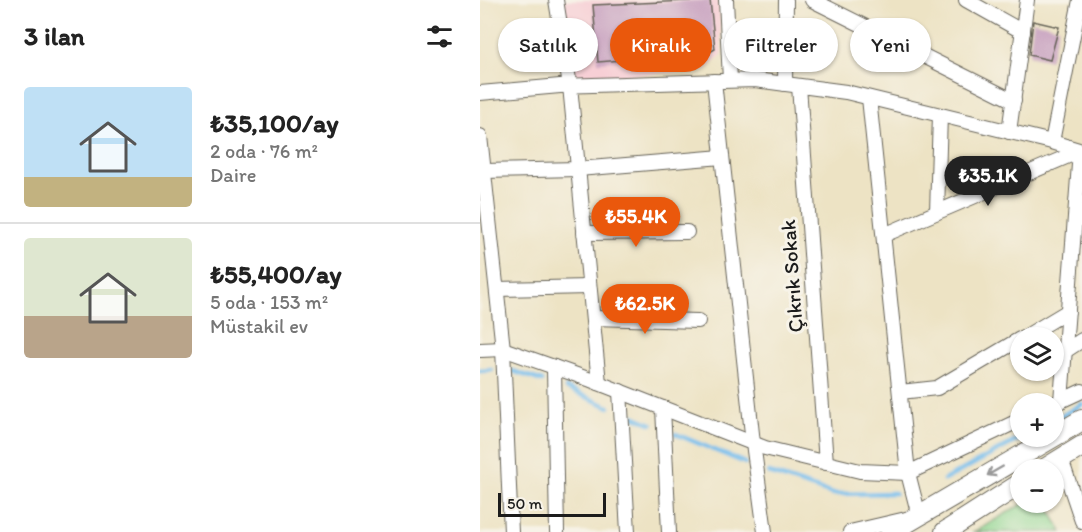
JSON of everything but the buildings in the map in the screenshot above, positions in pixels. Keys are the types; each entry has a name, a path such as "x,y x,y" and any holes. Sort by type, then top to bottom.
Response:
{"main road":[{"path":"891,532 1082,420"},
{"path":"1060,459 1082,446"},
{"path":"945,532 1010,490"}],"street":[{"path":"556,0 570,86 599,383"},
{"path":"726,0 730,81"},
{"name":"Çıkrık Sokak","path":"786,0 826,463"},
{"path":"812,0 1014,101"},
{"path":"966,0 1023,32"},
{"path":"1009,132 1028,0"},
{"path":"1052,142 1079,19 1080,0"},
{"path":"480,93 570,86 755,80 846,92 1081,151"},
{"path":"714,81 753,443 765,532"},
{"path":"850,532 919,516 908,473 869,98"},
{"path":"937,212 940,115"},
{"path":"480,136 484,171 484,203 503,349 511,532"},
{"path":"884,235 1081,151"},
{"path":"1059,393 1076,264 1081,151"},
{"path":"484,171 578,169 722,157"},
{"path":"584,233 687,232"},
{"path":"497,289 589,287"},
{"path":"1041,327 1068,311"},
{"path":"593,318 698,321"},
{"path":"1065,351 1082,340"},
{"path":"900,392 937,388 1010,345"},
{"path":"480,350 503,349 599,383 753,443 860,471 908,473 1010,425"},
{"path":"554,367 557,532"},
{"path":"620,391 628,532"},
{"path":"1064,400 1082,391"},
{"path":"663,408 669,532"},
{"path":"1064,470 1082,521"}],"shaded area":[{"path":"560,0 719,0 722,55 712,64 712,18 610,18 610,72 678,72 569,80 568,72 598,72 598,18 562,18"}],"green space":[{"path":"1010,511 1010,513 1052,513 1062,532 974,532"}],"waterway":[{"path":"480,371 492,370"},
{"path":"513,371 542,381"},
{"path":"566,388 609,407"},
{"path":"1064,415 1082,404"},
{"path":"633,416 652,424"},
{"path":"676,434 745,463"},
{"path":"944,480 1010,444"},
{"path":"769,473 833,494 895,493"}]}
